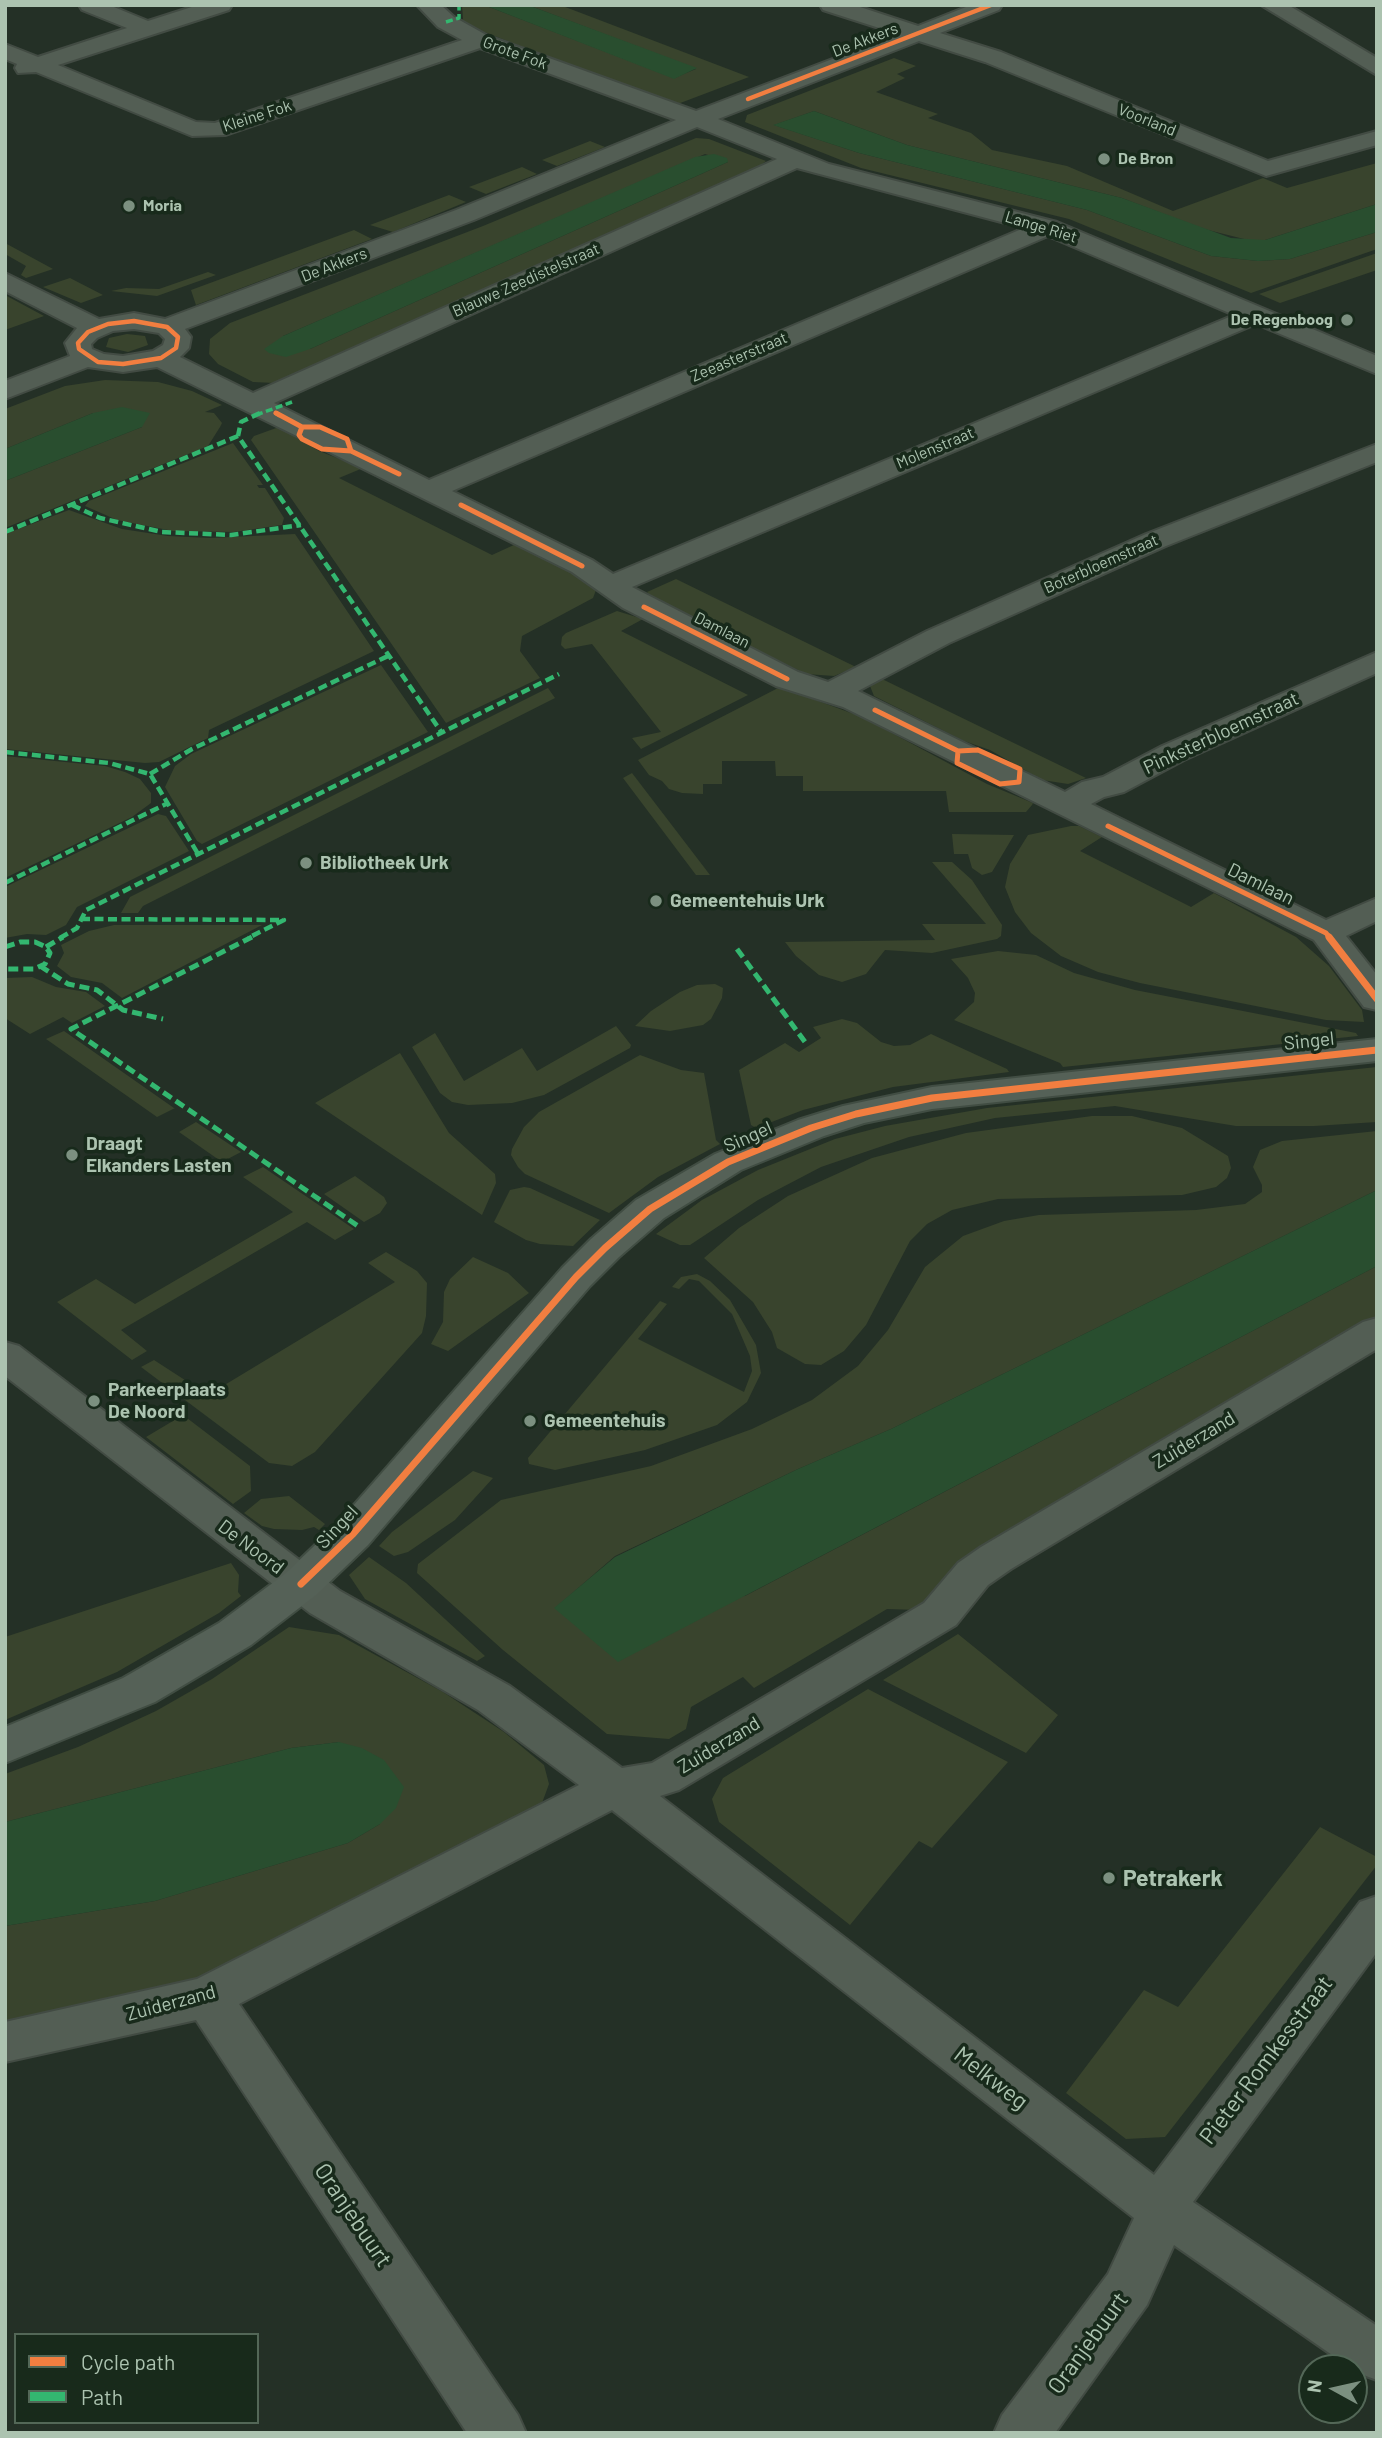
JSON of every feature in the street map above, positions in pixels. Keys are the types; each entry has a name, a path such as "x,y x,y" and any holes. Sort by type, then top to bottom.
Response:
{"main road":[{"name":"Singel","path":"5,1746 139,1690 235,1634 301,1584 353,1534 576,1277 605,1248 633,1222 666,1198 739,1157 834,1121 932,1098 1377,1050"}],"street":[{"path":"90,5 148,29"},
{"path":"5,74 221,5"},
{"name":"Grote Fok","path":"428,5 446,22 480,41 695,120"},
{"name":"Voorland","path":"831,5 993,57 1266,169 1377,138"},
{"name":"De Akkers","path":"167,327 465,215 695,120 991,5"},
{"path":"1272,5 1377,68"},
{"name":"Kleine Fok","path":"5,51 191,129 217,130 480,41"},
{"name":"Lange Riet","path":"695,120 849,177 1048,226 1377,366"},
{"name":"Blauwe Zeedistelstraat","path":"256,402 797,159"},
{"name":"Zeeasterstraat","path":"431,489 1048,226"},
{"path":"5,281 97,328"},
{"name":"Molenstraat","path":"611,585 1259,314"},
{"path":"134,321 167,327 178,337 178,342 161,358 123,365 89,358 82,354 79,343 97,328 134,321"},
{"path":"5,391 89,358"},
{"path":"161,358 256,402"},
{"name":"Damlaan","path":"256,402 582,566 634,602 787,679 832,692 1326,933 1377,999"},
{"name":"Boterbloemstraat","path":"832,692 938,638 1166,535 1377,452"},
{"name":"Pinksterbloemstraat","path":"1065,805 1094,789 1113,785 1173,753 1377,661"},
{"path":"1326,933 1377,908"},
{"name":"Zuiderzand","path":"5,2042 208,1997 615,1787 663,1779 940,1614 973,1574 996,1558 1377,1331"},
{"name":"De Noord","path":"5,1355 301,1584 365,1626 494,1698 615,1787"},
{"name":"Melkweg","path":"615,1787 1162,2210 1377,2356"},
{"name":"Pieter Romkesstraat","path":"1162,2210 1176,2182 1377,1915"},
{"name":"Oranjebuurt","path":"208,1997 498,2433"},
{"name":"Oranjebuurt","path":"1022,2433 1128,2289 1162,2210"}],"shaded area":[{"path":"462,5 484,5 674,78 696,69 528,5 560,5 749,77 675,105 471,27 459,21 463,19"},
{"path":"484,5 528,5 697,68 674,79"},
{"path":"894,58 916,66 897,74 905,78 876,92 938,114 928,118 971,133 992,150 1067,166 1173,211 1263,178 1287,188 1377,163 1377,204 1265,240 1248,240 1200,228 1122,198 907,145 814,111 774,125 859,153 1087,210 1211,256 1258,261 1290,259 1377,232 1377,249 1251,293 1069,219 861,168 745,122 747,115"},
{"path":"814,111 907,145 1122,198 1231,238 1265,240 1377,204 1377,232 1290,259 1258,261 1211,256 1087,210 859,153 773,125"},
{"path":"696,138 709,139 766,161 275,383 253,382 218,364 209,354 210,339 230,323 483,226","holes":["705,154 728,162 310,349 283,336"]},
{"path":"590,141 605,147 557,166 542,160"},
{"path":"714,154 727,158 728,162 310,349 286,357 264,349 283,336 695,157"},
{"path":"522,167 537,174 486,194 469,187"},
{"path":"449,195 466,202 393,232 370,225"},
{"path":"354,230 372,239 196,305 191,290"},
{"path":"5,243 53,269 26,278 21,275 26,266 5,254"},
{"path":"1377,253 1377,270 1280,303 1259,294"},
{"path":"208,272 216,275 157,296 111,291 126,288 159,289"},
{"path":"70,278 103,295 81,303 43,287"},
{"path":"5,295 44,316 5,330"},
{"path":"127,334 145,336 148,345 128,352 106,347 109,338"},
{"path":"105,380 158,382 192,391 222,405 205,412 214,413 222,423 208,446 5,528 5,481 142,427 93,413 5,449 5,409 65,386"},
{"path":"122,407 150,413 142,427 5,481 5,449 93,413"},
{"path":"279,427 319,451 363,468 339,478 492,555 516,544 577,575 596,590 593,598 522,636 520,651 540,678 446,723 251,440 254,436"},
{"path":"233,443 263,485 257,485 259,488 265,488 284,518 282,525 234,532 173,531 117,520 85,506 89,501"},
{"path":"69,510 122,529 168,536 210,538 295,534 374,651 209,730 208,738 159,762 145,763 5,749 5,534"},
{"path":"676,579 856,667 834,676 806,674 655,600 647,592"},
{"path":"617,611 643,619 621,631 748,695 641,749 632,738 661,732 592,644 565,649 561,645 562,637 566,633"},
{"path":"381,665 428,732 202,844 197,841 165,787 175,766 191,754"},
{"path":"882,679 1086,778 1068,784 1042,780 990,750 964,741 874,696 870,686"},
{"path":"780,687 862,717 987,784 1033,803 1026,812 949,812 946,791 803,791 803,776 776,776 775,761 722,761 722,784 703,784 703,794 682,793 669,789 662,781 649,775 638,760"},
{"path":"548,688 555,698 143,906 138,913 121,913 130,897"},
{"path":"5,756 105,766 125,772 140,779 151,793 151,803 132,817 5,878"},
{"path":"632,773 710,875 696,875 623,778"},
{"path":"158,814 166,816 189,851 77,907 66,925 46,935 27,934 5,938 5,887"},
{"path":"1079,826 1102,837 1080,851 1191,907 1214,893 1296,937 1329,966 1362,1010 1364,1022 1326,1020 1140,983 1098,972 1061,956 1031,933 1015,912 1005,887 1010,864 1028,835"},
{"path":"952,834 1014,835 992,872 982,875 972,868 968,854 954,854"},
{"path":"932,862 952,862 972,880 1002,925 1001,936 932,953 885,950 866,974 842,982 819,975 796,956 785,942 935,940 922,924 986,924"},
{"path":"114,925 262,925 122,998 102,983 71,977 57,966 64,953 61,945 89,931"},
{"path":"998,951 1036,955 1074,973 1135,990 1356,1033 1358,1036 1063,1067 1060,1063 954,1020 974,1002 975,993 968,978 951,959"},
{"path":"32,977 56,987 86,992 105,1006 72,1023 63,1017 30,1034 5,1018 5,978"},
{"path":"715,984 723,988 722,998 711,1019 703,1025 670,1031 635,1026 651,1011 680,992 697,985"},
{"path":"842,1019 857,1023 881,1042 894,1046 910,1045 931,1034 1009,1072 893,1087 803,1110 756,1128 751,1125 739,1070 785,1043 799,1052 821,1038 813,1027"},
{"path":"616,1026 631,1045 630,1048 544,1095 512,1103 468,1105 452,1102 440,1093 412,1047 435,1033 464,1081 522,1048 537,1071"},
{"path":"64,1031 175,1108 157,1117 46,1039"},
{"path":"400,1053 449,1133 495,1174 496,1183 482,1215 315,1103"},
{"path":"640,1055 681,1070 704,1073 716,1140 720,1144 658,1177 609,1213 525,1174 518,1167 511,1155 512,1149 524,1127 539,1112"},
{"path":"1377,1067 1377,1122 1314,1126 1236,1126 1115,1106 995,1118 909,1137 821,1167 758,1200 690,1245 680,1245 656,1234 702,1200 758,1170 835,1139 885,1126 987,1108"},
{"path":"1092,1116 1132,1116 1182,1128 1228,1156 1231,1168 1227,1178 1216,1187 1182,1195 998,1199 952,1210 927,1224 910,1241 866,1325 844,1351 821,1365 805,1364 777,1348 772,1332 753,1302 704,1258 739,1228 788,1196 872,1158 966,1133"},
{"path":"196,1122 241,1152 222,1162 179,1132"},
{"path":"1377,1131 1377,1190 891,1429 798,1469 615,1556 555,1608 745,1596 1377,1266 1377,1318 919,1610 887,1609 754,1688 743,1677 691,1707 686,1729 669,1739 607,1734 503,1650 417,1573 418,1564 501,1500 651,1466 752,1429 812,1400 858,1366 888,1330 925,1267 963,1236 1004,1221 1039,1215 1196,1210 1245,1204 1262,1192 1262,1185 1253,1167 1260,1150 1282,1141"},
{"path":"263,1167 354,1229 335,1240 307,1222 121,1330 147,1351 132,1360 57,1302 96,1279 135,1304 293,1212 243,1177"},
{"path":"355,1176 384,1197 387,1203 380,1213 364,1222 324,1194"},
{"path":"524,1187 600,1220 573,1246 540,1244 526,1240 494,1222 510,1190"},
{"path":"1377,1190 1377,1266 618,1662 554,1608 615,1557 798,1469 891,1429"},
{"path":"386,1252 417,1271 427,1283 426,1316 422,1333 315,1452 292,1466 269,1463 141,1367 154,1360 208,1395 395,1282 368,1263"},
{"path":"473,1257 508,1273 529,1293 448,1351 431,1344 443,1322 444,1292 450,1279"},
{"path":"697,1274 710,1281 730,1300 756,1345 761,1373 747,1402 717,1425 645,1450 555,1470 529,1464 528,1458 660,1301 667,1304 638,1339 744,1392 752,1371 750,1356 732,1314 699,1281 689,1279 679,1289 672,1287 681,1277"},
{"path":"183,1415 250,1466 251,1491 233,1504 146,1437"},
{"path":"473,1471 493,1478 455,1520 408,1552 394,1556 379,1546 392,1532"},
{"path":"289,1496 325,1524 319,1530 314,1527 302,1530 274,1529 262,1526 244,1513 261,1499"},
{"path":"369,1557 406,1583 485,1656 477,1661 365,1599 349,1575"},
{"path":"231,1563 239,1575 238,1592 241,1596 219,1613 117,1672 5,1720 5,1637"},
{"path":"289,1627 339,1635 443,1692 504,1732 544,1765 549,1784 542,1803 535,1811 195,1983 5,2028 5,1926 155,1901 348,1843 380,1824 339,1742 291,1748 5,1822 5,1774 78,1747 156,1711 212,1679"},
{"path":"958,1634 1058,1715 1026,1753 883,1680"},
{"path":"868,1689 1008,1762 932,1848 919,1841 850,1925 719,1822 712,1799 723,1778"},
{"path":"339,1742 362,1748 384,1760 404,1787 396,1808 380,1824 348,1843 155,1901 5,1926 5,1822 291,1748"},
{"path":"1320,1827 1377,1857 1377,1865 1165,2137 1126,2139 1066,2093 1144,1990 1178,2007"}],"marked path":[{"path":"446,22 459,18 459,5"},
{"path":"292,402 268,409 241,422 238,436 442,733"},
{"path":"5,532 238,436"},
{"path":"72,505 100,518 162,532 231,535 301,525"},
{"path":"150,774 192,749 388,656"},
{"path":"46,947 77,928 86,910 559,674"},
{"path":"5,752 109,763 150,774 198,854"},
{"path":"5,883 166,804"},
{"path":"81,919 284,920 71,1029 358,1226"},
{"path":"5,947 20,942 35,942 46,947 50,953 45,964 34,969 5,969"},
{"path":"737,949 805,1042"},
{"path":"40,966 68,984 97,990 123,1010 163,1019"}],"cycle path":[{"path":"748,99 991,5"},
{"path":"134,321 167,327 178,337 176,348 161,358 123,364 98,362 82,354 79,349 78,343 88,332 108,324 134,321"},
{"path":"276,413 302,427 320,427 347,439 351,451"},
{"path":"302,427 299,435 302,439 322,449 351,451 399,474"},
{"path":"461,505 582,566"},
{"path":"644,607 787,679"},
{"path":"875,710 958,751"},
{"path":"978,750 1020,769 1019,782 1000,784 957,763 958,751 978,750"},
{"path":"1108,826 1326,933 1377,999"},
{"path":"301,1584 353,1534 576,1277 605,1248 650,1209 728,1162 811,1128 856,1114 932,1098 1377,1050"}],"place":[{"name":"De Bron","path":"1104,159"},
{"name":"Moria","path":"129,206"},
{"name":"De Regenboog","path":"1347,320"},
{"name":"Bibliotheek Urk","path":"306,863"},
{"name":"Gemeentehuis Urk","path":"656,901"},
{"name":"Draagt Elkanders Lasten","path":"72,1155"},
{"name":"Parkeerplaats De Noord","path":"94,1401"},
{"name":"Gemeentehuis","path":"530,1421"},
{"name":"Petrakerk","path":"1109,1878"}]}
